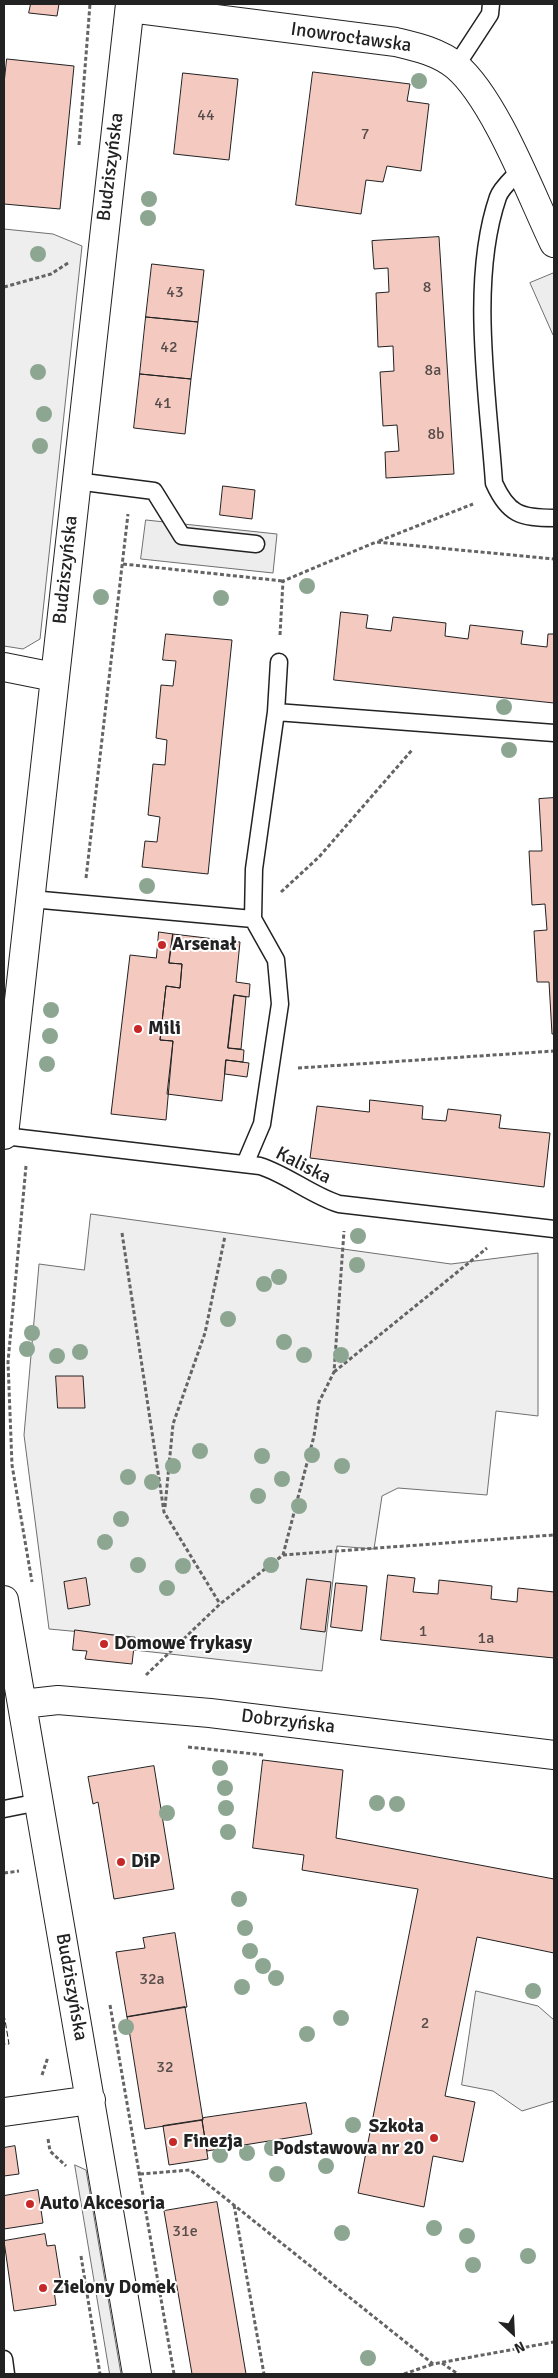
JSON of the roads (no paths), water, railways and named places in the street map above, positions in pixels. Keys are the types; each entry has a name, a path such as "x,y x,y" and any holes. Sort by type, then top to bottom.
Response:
{"street":[{"name":"Inowrocławska","path":"130,6 396,42 420,47 456,66 488,106 554,243"},
{"name":"Budziszyńska","path":"4,1136 130,6"},
{"path":"4,668 54,677"},
{"name":"Budziszyńska","path":"4,1600 137,2374"},
{"name":"Dobrzyńska","path":"22,1704 58,1700 210,1713 554,1756"},
{"path":"4,2112 91,2100"}],"lane":[{"path":"456,66 490,14 491,4"},
{"path":"520,170 499,195 485,262 482,306 494,483 503,502 517,513 538,518 554,518"},
{"path":"76,481 154,491 182,536 256,544"},
{"path":"245,1164 262,1124 280,1004 276,960 253,919 254,869 276,712 279,662"},
{"path":"276,712 554,733"},
{"path":"30,899 253,919"},
{"name":"Kaliska","path":"4,1136 245,1164 274,1170 328,1201 346,1205 554,1229"},
{"path":"4,1809 39,1802"},
{"path":"4,2359 6,2374"}],"place":[{"name":"Arsenał","path":"162,945"},
{"name":"Mili","path":"138,1029"},
{"name":"Domowe frykasy","path":"104,1644"},
{"name":"DiP","path":"121,1862"},
{"name":"Szkoła Podstawowa nr 20","path":"434,2138"},
{"name":"Finezja","path":"173,2142"},
{"name":"Auto Akcesoria","path":"30,2204"},
{"name":"Zielony Domek","path":"43,2288"}]}
